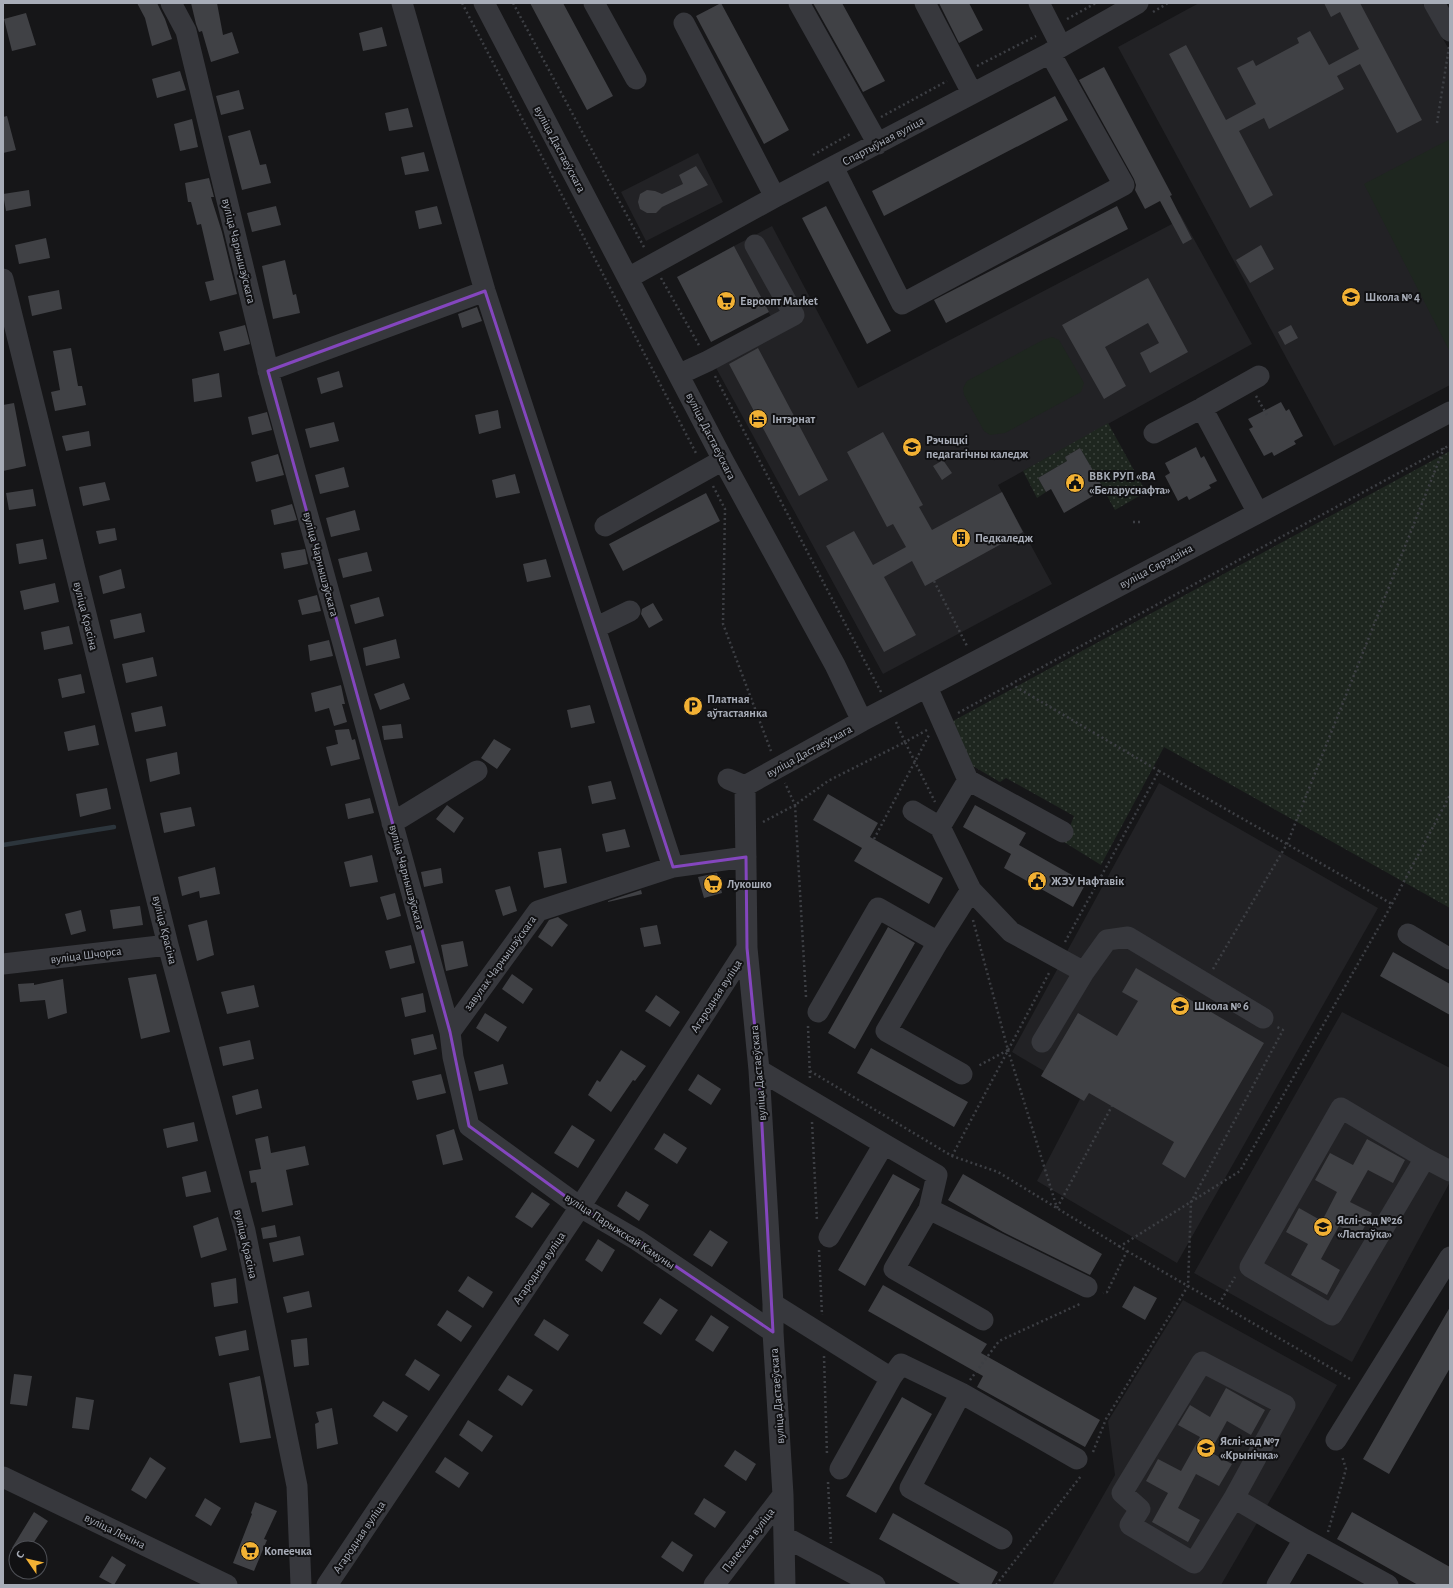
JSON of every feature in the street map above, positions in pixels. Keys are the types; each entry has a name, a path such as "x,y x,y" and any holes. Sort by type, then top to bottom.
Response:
{"street":[{"name":"вуліца Чарнышэўскага","path":"171,3 186,31 268,371 450,1032 453,1057 469,1126"},
{"path":"402,3 485,291 673,867"},
{"name":"вуліца Дастаеўскага","path":"484,3 680,374 723,460 835,665 862,721 778,768 737,783 746,831 747,948 759,1070 773,1304 773,1332 785,1537 785,1585"},
{"path":"594,3 636,79"},
{"path":"800,3 878,144"},
{"path":"925,3 972,93"},
{"path":"832,167 902,304 1124,185 1056,49 1039,3"},
{"name":"Спартыўная вуліца","path":"628,278 775,197 1056,49 1138,3"},
{"path":"1434,3 1450,31"},
{"path":"684,22 775,197"},
{"path":"680,374 708,361 794,315 755,245"},
{"name":"вуліца Красіна","path":"3,279 168,945 245,1231 297,1486 301,1585"},
{"path":"268,371 485,291"},
{"path":"1154,433 1202,408 1257,386"},
{"path":"1202,408 1258,513"},
{"name":"вуліца Сярэдзіна","path":"862,721 1450,412"},
{"path":"605,526 723,460"},
{"path":"595,628 630,611"},
{"path":"927,687 938,723 968,780 1063,832"},
{"path":"392,823 477,771"},
{"path":"940,827 968,780"},
{"path":"913,811 940,827 971,890 1011,932 1084,972"},
{"name":"завулак Чарнышэўскага","path":"450,1032 538,911 673,867 746,857"},
{"path":"962,1074 886,1031 938,942 971,890"},
{"path":"810,1013 878,908 938,942"},
{"path":"1408,934 1450,959"},
{"path":"1042,1042 1084,972 1107,940 1128,937 1263,1018"},
{"name":"вуліца Шчорса","path":"3,964 168,945"},
{"name":"Агародная вуліца","path":"327,1585 580,1207 747,948"},
{"path":"759,1070 937,1175 930,1209 894,1270 983,1320"},
{"path":"1425,1158 1332,1315 1250,1267 1341,1108 1425,1158 1450,1171"},
{"name":"вуліца Парыжскай Камуны","path":"469,1126 580,1207 637,1240 773,1332"},
{"path":"821,1235 884,1144"},
{"path":"930,1209 1091,1294"},
{"path":"1336,1440 1450,1257"},
{"path":"773,1304 891,1378"},
{"path":"1202,1362 1285,1405 1234,1498 1194,1563 1130,1525 1140,1509 1122,1493 1202,1362"},
{"path":"832,1468 901,1364 961,1393 1084,1463"},
{"path":"961,1393 910,1488 1002,1539"},
{"name":"вуліца Леніна","path":"3,1477 227,1585"},
{"name":"Палеская вуліца","path":"714,1585 783,1495"},
{"path":"1234,1498 1304,1539 1388,1585"},
{"path":"785,1537 875,1585"},
{"path":"1277,1585 1304,1539"}],"path":[{"path":"462,3 725,509 723,624 778,768 795,805 810,1013 811,1100 821,1235 823,1335 832,1468 831,1562"},
{"path":"513,3 653,264 708,361 906,742"},
{"path":"1438,123 1450,41"},
{"path":"1257,386 1267,415"},
{"path":"746,831 795,805 828,781 906,742 938,723 1450,445"},
{"path":"1205,983 1287,844 1444,448"},
{"path":"1133,522 1142,522"},
{"path":"934,581 967,646"},
{"path":"1010,684 1158,771 1392,904"},
{"path":"874,839 938,723"},
{"path":"952,1156 1057,957 1158,771"},
{"path":"1119,1247 1240,1170 1392,904 1450,795"},
{"path":"996,1585 1084,1463 1106,1419 1188,1286 1190,1202 1283,1030 1263,1018"},
{"path":"1008,1050 1057,1208"},
{"path":"810,1071 952,1156 998,1172 1127,1252 1352,1379 1350,1387"},
{"path":"1057,1208 1112,1106"},
{"path":"961,1393 999,1341 1091,1294 1107,1292 1127,1252"},
{"path":"1323,1549 1346,1469 1336,1440"}],"highlighted area":[{"path":"485,291 673,867 746,857 747,948 759,1070 773,1332 637,1240 580,1207 469,1126 450,1032 268,371"}],"shaded area":[{"name":"Школа № 4","path":"1199,3 1422,3 1450,51 1450,385 1334,446 1118,47"},
{"path":"1450,139 1450,352 1364,184"},
{"path":"698,153 723,202 646,241 621,192"},
{"name":"Рэчыцкі педагагічны каледж","path":"1180,214 1252,344 998,485 1052,584 883,674 715,366 779,332 734,246 772,226 858,388 1172,224 1170,219"},
{"path":"1052,337 1059,340 1084,383 1081,392 1005,433 990,435 984,431 964,395 963,388 967,381 1043,340"},
{"path":"1108,423 1146,492 1115,510 1080,448 1065,457 1067,461 1038,478 1046,492 1037,498 1023,471"},
{"path":"1450,451 1450,908 1164,747 1101,865 1064,842 1074,816 1006,778 1000,782 971,765 953,721"},
{"name":"Школа № 6","path":"1159,783 1378,908 1177,1263 1037,1181 1080,1099 1041,1076 1044,1071 1012,1052"},
{"name":"Яслі-сад №26 «Ластаўка»","path":"1342,1012 1450,1068 1450,1182 1352,1362 1194,1273"},
{"name":"Яслі-сад №7 «Крынічка»","path":"1183,1300 1337,1385 1221,1585 1052,1585 1115,1475 1108,1421"}],"building":[{"path":"137,3 157,3 165,19 172,39 152,46 145,18"},
{"path":"191,3 217,3 223,35 232,32 239,53 211,62 202,31 199,32 196,24"},
{"path":"530,3 563,3 613,96 587,110"},
{"path":"721,3 789,130 764,144 696,16"},
{"path":"813,3 842,3 885,81 863,92"},
{"path":"939,3 969,3 983,30 959,43"},
{"path":"1324,3 1360,3 1422,120 1397,133 1360,64 1337,76 1344,89 1269,129 1264,118 1239,131 1273,195 1250,208 1169,54 1186,45 1226,120 1256,104 1237,68 1253,60 1256,66 1299,43 1297,38 1310,31 1329,65 1359,49 1340,12 1331,17"},
{"path":"26,13 36,45 12,51 4,19"},
{"path":"382,27 387,46 363,51 359,33"},
{"path":"1104,67 1172,195 1170,196 1192,239 1183,244 1160,201 1145,209 1135,190 1136,185 1134,179 1079,80"},
{"path":"180,71 186,90 157,98 152,79"},
{"path":"239,90 244,109 221,115 216,96"},
{"path":"1055,96 1068,120 884,216 872,191"},
{"path":"408,108 413,127 389,131 385,113"},
{"path":"7,116 16,150 3,153 3,117"},
{"path":"192,119 198,147 180,151 174,124"},
{"path":"250,130 260,165 266,164 271,183 242,190 228,136"},
{"path":"424,152 429,171 405,175 401,157"},
{"path":"696,166 708,185 662,207 656,213 647,213 640,209 638,202 640,194 647,190 662,194 683,184 679,175"},
{"path":"209,178 214,197 211,197 222,232 237,294 210,301 205,282 214,280 201,224 197,225 191,202 188,202 185,183"},
{"path":"29,190 31,206 6,211 3,194"},
{"path":"276,206 281,225 252,232 247,213"},
{"path":"437,206 442,224 419,229 415,211"},
{"path":"826,206 891,331 867,344 802,218"},
{"path":"1117,206 1128,229 946,323 934,300"},
{"path":"46,238 50,258 19,264 15,245"},
{"path":"1261,245 1274,269 1250,283 1236,260"},
{"name":"Евроопт Market","path":"734,246 769,312 711,342 677,277"},
{"path":"285,260 293,295 296,294 300,313 273,319 262,266"},
{"path":"1148,278 1188,352 1150,373 1140,353 1159,343 1148,323 1105,347 1126,386 1104,399 1062,325"},
{"path":"59,290 62,309 32,316 28,296"},
{"path":"477,307 482,321 462,328 458,314"},
{"path":"245,325 250,344 224,351 219,332"},
{"path":"1291,325 1298,338 1285,345 1278,332"},
{"path":"71,348 78,386 82,386 86,405 55,411 51,392 60,390 53,351"},
{"path":"758,348 828,480 799,496 729,364"},
{"path":"339,371 343,387 321,394 317,378"},
{"path":"219,373 222,397 194,402 192,379"},
{"path":"1281,402 1286,411 1289,409 1303,436 1294,441 1296,444 1274,456 1272,452 1264,456 1249,429 1253,427 1248,419"},
{"path":"14,403 26,466 3,471 3,405"},
{"path":"498,410 501,428 479,434 475,415"},
{"path":"267,412 272,430 252,435 248,417"},
{"path":"334,422 339,441 310,448 305,429"},
{"path":"89,431 91,446 66,451 62,436"},
{"name":"Педкаледж","path":"883,432 923,505 919,507 932,530 1002,492 1023,532 925,586 912,561 884,577 916,635 884,652 826,546 854,531 873,565 906,547 893,524 887,527 847,452"},
{"path":"1196,447 1201,458 1204,456 1217,481 1209,485 1211,488 1189,500 1187,496 1178,501 1165,476 1170,473 1165,463"},
{"path":"1080,448 1102,486 1091,492 1093,496 1064,513 1051,489 1046,492 1038,478 1067,461 1065,457"},
{"path":"278,454 284,475 256,482 251,462"},
{"path":"943,460 952,473 942,480 933,466"},
{"path":"344,467 349,487 320,494 315,475"},
{"path":"515,474 520,493 496,498 492,480"},
{"path":"105,482 110,500 83,506 79,487"},
{"path":"33,489 36,506 9,510 6,493"},
{"path":"706,493 720,521 623,571 609,544"},
{"path":"292,504 297,520 274,525 271,510"},
{"path":"355,510 360,530 331,537 326,518"},
{"path":"115,528 117,540 99,544 96,531"},
{"path":"43,539 47,559 19,564 16,544"},
{"path":"305,549 308,564 284,569 281,553"},
{"path":"367,552 372,571 343,578 338,559"},
{"path":"546,559 551,577 527,582 523,564"},
{"path":"121,569 125,588 103,594 99,576"},
{"path":"55,583 59,602 24,610 20,591"},
{"path":"317,595 321,611 302,615 298,600"},
{"path":"379,597 384,616 355,624 350,605"},
{"path":"653,603 663,620 649,628 641,614 642,609"},
{"path":"141,613 145,632 114,639 110,620"},
{"path":"69,626 73,644 44,650 41,632"},
{"path":"396,639 400,658 366,666 363,648"},
{"path":"329,640 333,656 310,661 308,645"},
{"path":"153,657 157,676 126,683 122,664"},
{"path":"81,674 85,693 62,698 58,679"},
{"path":"404,683 410,699 380,710 374,694"},
{"path":"341,685 345,704 342,704 347,722 334,726 329,708 315,712 311,693"},
{"path":"590,705 595,723 571,728 567,710"},
{"path":"162,706 166,726 135,732 131,713"},
{"path":"401,724 403,738 384,740 382,726"},
{"path":"95,725 99,745 68,751 64,732"},
{"path":"349,729 352,740 355,739 360,759 331,766 326,747 338,744 335,730"},
{"path":"494,739 511,749 497,769 481,758"},
{"path":"177,752 180,774 150,782 146,759"},
{"path":"611,781 616,799 592,804 588,786"},
{"path":"107,788 111,809 80,817 76,794"},
{"path":"828,794 878,823 870,837 943,878 929,904 854,861 862,848 813,820"},
{"path":"370,798 374,813 348,819 345,804"},
{"path":"447,805 464,818 454,833 436,819"},
{"path":"975,805 1026,833 1019,845 1086,883 1073,907 1004,868 1011,854 963,827"},
{"path":"191,807 195,826 164,833 160,813"},
{"path":"625,829 630,847 606,852 602,834"},
{"path":"561,848 567,883 544,888 538,852"},
{"path":"372,855 378,882 350,887 344,862"},
{"path":"215,867 220,894 200,898 199,891 182,896 178,877"},
{"path":"441,868 443,883 424,887 421,872"},
{"path":"717,873 722,893 704,898 698,877"},
{"path":"510,886 517,911 503,916 495,890"},
{"path":"641,890 642,894 608,902 608,901"},
{"path":"395,893 401,916 387,920 380,897"},
{"path":"140,906 143,925 113,929 110,910"},
{"path":"81,910 86,931 71,935 65,914"},
{"path":"558,917 568,925 552,947 538,937 549,920"},
{"path":"207,920 214,955 197,961 188,925"},
{"path":"657,925 661,944 644,947 640,928"},
{"path":"888,927 915,943 855,1049 828,1033"},
{"path":"463,941 468,966 446,971 441,945"},
{"path":"411,945 415,963 390,969 385,951"},
{"path":"1393,952 1450,984 1450,1015 1380,976"},
{"path":"1136,968 1264,1043 1185,1178 1162,1164 1174,1142 1089,1093 1084,1101 1041,1076 1078,1013 1117,1036 1138,1001 1122,992"},
{"path":"156,974 170,1032 141,1039 128,978"},
{"path":"512,974 533,989 523,1004 502,989"},
{"path":"63,979 67,1013 48,1019 45,1000 20,1002 18,984 34,983 34,985"},
{"path":"254,985 259,1007 227,1014 221,992"},
{"path":"423,993 426,1012 405,1017 401,998"},
{"path":"656,995 680,1012 670,1027 645,1011"},
{"path":"485,1013 507,1027 498,1042 476,1028"},
{"path":"433,1034 437,1049 414,1055 411,1039"},
{"path":"250,1040 254,1059 223,1066 219,1047"},
{"path":"871,1048 968,1102 954,1127 857,1073"},
{"path":"621,1050 646,1066 635,1081 633,1080 611,1112 588,1095 597,1080 600,1082"},
{"path":"503,1064 508,1084 479,1091 474,1072"},
{"path":"441,1074 446,1093 417,1100 412,1081"},
{"path":"698,1074 721,1089 711,1105 688,1090"},
{"path":"258,1089 262,1108 236,1115 232,1096"},
{"path":"194,1122 198,1141 167,1148 163,1129"},
{"path":"572,1125 595,1140 578,1168 554,1153"},
{"path":"454,1129 463,1160 443,1165 436,1135"},
{"path":"664,1133 687,1148 677,1164 654,1149"},
{"path":"268,1136 271,1153 305,1146 309,1165 286,1170 293,1205 262,1212 256,1182 251,1183 249,1171 261,1169 255,1139"},
{"path":"1367,1139 1405,1160 1393,1183 1368,1170 1350,1202 1372,1213 1359,1237 1339,1226 1321,1259 1340,1270 1327,1295 1291,1275 1308,1244 1286,1232 1299,1208 1322,1221 1337,1192 1315,1180 1330,1153 1353,1165"},
{"path":"206,1171 211,1192 186,1197 182,1177"},
{"path":"893,1174 920,1189 865,1286 838,1270"},
{"path":"963,1174 1102,1254 1090,1275 1003,1232 948,1200"},
{"path":"626,1191 649,1205 639,1221 617,1206"},
{"path":"532,1192 550,1204 532,1228 515,1217"},
{"path":"218,1217 227,1250 201,1258 193,1226"},
{"path":"275,1225 277,1237 263,1239 261,1228"},
{"path":"710,1230 728,1242 712,1267 693,1255"},
{"path":"300,1236 304,1255 273,1262 269,1243"},
{"path":"598,1239 615,1250 602,1272 585,1260"},
{"path":"468,1276 493,1292 483,1308 458,1291"},
{"path":"236,1278 238,1303 214,1307 211,1283"},
{"path":"883,1285 987,1344 981,1353 1100,1420 1085,1447 977,1387 983,1376 868,1311"},
{"path":"1134,1286 1157,1298 1145,1320 1122,1307"},
{"path":"309,1291 312,1307 287,1313 283,1297"},
{"path":"660,1298 678,1310 661,1335 643,1323"},
{"path":"1450,1307 1450,1368 1389,1474 1363,1459"},
{"path":"447,1310 472,1326 461,1342 437,1325"},
{"path":"711,1315 729,1327 713,1352 695,1340"},
{"path":"544,1319 569,1335 558,1351 534,1335"},
{"path":"246,1330 249,1350 219,1356 215,1337"},
{"path":"307,1338 309,1365 294,1367 291,1340"},
{"path":"415,1359 440,1375 429,1391 405,1375"},
{"path":"14,1374 32,1376 27,1406 10,1404"},
{"path":"508,1375 533,1390 522,1406 498,1390"},
{"path":"260,1376 271,1438 240,1443 229,1383"},
{"path":"1226,1388 1265,1410 1251,1435 1227,1421 1210,1452 1232,1464 1219,1486 1196,1474 1178,1508 1200,1520 1188,1542 1152,1522 1168,1493 1146,1481 1158,1459 1181,1471 1200,1437 1178,1425 1190,1405 1210,1417"},
{"path":"76,1397 94,1400 89,1430 72,1428"},
{"path":"902,1397 932,1414 876,1513 846,1496"},
{"path":"383,1401 408,1416 397,1432 373,1416"},
{"path":"332,1408 338,1444 317,1449 315,1424 319,1422 316,1412"},
{"path":"468,1420 493,1436 482,1452 459,1435"},
{"path":"735,1450 756,1464 746,1481 724,1466"},
{"path":"150,1457 166,1468 146,1499 131,1490"},
{"path":"445,1457 469,1473 459,1488 435,1472"},
{"path":"205,1498 221,1508 211,1526 195,1516"},
{"path":"704,1498 726,1512 715,1528 694,1514"},
{"path":"255,1502 277,1511 264,1539 267,1540 254,1571 233,1563 252,1514 251,1513"},
{"path":"34,1512 48,1521 35,1540 17,1540"},
{"path":"1352,1512 1450,1567 1450,1585 1418,1585 1337,1539"},
{"path":"893,1513 998,1572 991,1585 962,1585 879,1539"},
{"path":"672,1541 693,1555 683,1572 661,1557"},
{"path":"112,1556 126,1565 114,1585 99,1577"}],"waterway":[{"path":"3,845 114,827"}],"place":[{"name":"Школа № 4","path":"1351,297"},
{"name":"Евроопт Market","path":"726,301"},
{"name":"Інтэрнат","path":"758,419"},
{"name":"Рэчыцкі педагагічны каледж","path":"912,447"},
{"name":"ВВК РУП «ВА «Беларуснафта»","path":"1075,483"},
{"name":"Педкаледж","path":"961,538"},
{"name":"Платная аўтастаянка","path":"693,706"},
{"name":"ЖЭУ Нафтавік","path":"1037,881"},
{"name":"Лукошко","path":"713,884"},
{"name":"Школа № 6","path":"1180,1006"},
{"name":"Яслі-сад №26 «Ластаўка»","path":"1323,1227"},
{"name":"Яслі-сад №7 «Крынічка»","path":"1206,1448"},
{"name":"Копеечка","path":"250,1551"}]}
